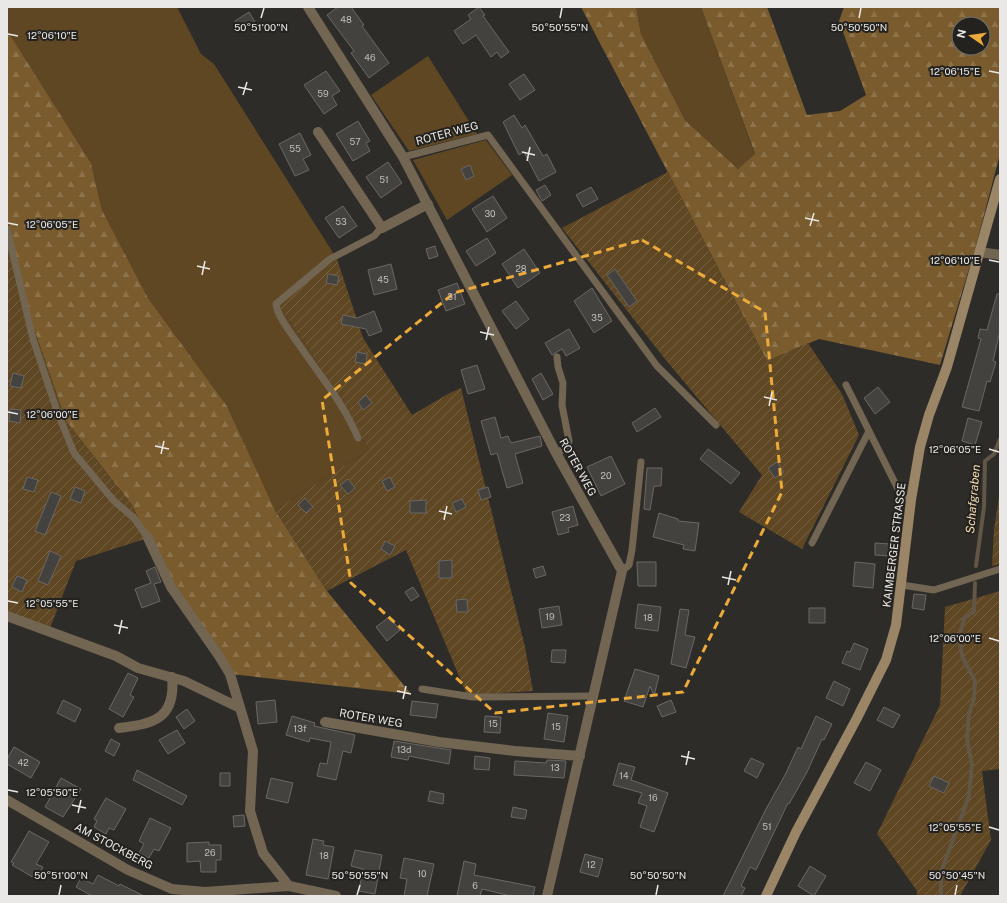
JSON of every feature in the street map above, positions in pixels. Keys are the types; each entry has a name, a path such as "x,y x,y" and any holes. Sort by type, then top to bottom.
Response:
{"main road":[{"name":"KAIMBERGER STRASSE","path":"766,896 796,832 886,660 896,625 911,500 920,447 929,415 948,367 1000,179"}],"street":[{"name":"ROTER WEG","path":"308,7 403,157 556,453 622,571"},
{"path":"318,132 381,228 428,204"},
{"path":"980,252 1000,255"},
{"path":"148,538 171,587 230,674 253,751 250,811 263,853 289,886"},
{"path":"547,896 622,571"},
{"path":"7,616 116,656 138,668 184,681 240,708"},
{"path":"119,728 154,721 164,715 170,702 173,686 172,678"},
{"name":"ROTER WEG","path":"325,722 439,742 515,751 580,756"},
{"name":"AM STOCKBERG","path":"7,800 128,870 172,889 205,892 289,886 336,896"}],"lane":[{"name":"ROTER WEG","path":"403,157 488,135 657,366 716,425"},
{"path":"358,438 351,420 290,331 277,309 276,304 330,259 374,236 381,228"},
{"path":"7,229 33,339 57,411 74,453 114,502 134,518 148,538"},
{"path":"556,453 566,448 568,441 562,405 563,383 558,367 557,357"},
{"path":"846,385 900,493 905,498 911,500"},
{"path":"812,543 869,431"},
{"path":"622,571 628,565 632,550 641,462"},
{"path":"902,585 934,590 1000,569"},
{"path":"422,689 473,697 594,696"}],"highlighted area":[{"path":"642,240 765,312 782,492 683,692 495,713 351,583 322,400 454,293"}],"shaded area":[{"path":"7,7 177,7 201,54 214,64 337,259 315,274 279,306 309,350 369,450 275,510 227,406 148,298 102,210 91,163 7,30"},
{"path":"636,7 701,7 755,155 738,169 685,120 641,34"},
{"path":"428,56 477,134 409,151 371,95"},
{"path":"486,140 512,175 447,220 413,160"},
{"path":"668,172 767,361 808,343 842,394 859,435 802,549 739,512 762,475 665,359 562,228"},
{"path":"7,219 32,323 66,421 132,505 148,538 76,561 50,628 7,611"},
{"path":"337,259 363,338 412,415 461,388 525,647 533,691 467,695 406,550 327,591 275,510 369,450 309,350 279,306 315,274"},
{"path":"1000,491 1000,564 992,566 994,529"},
{"path":"1000,591 1000,769 982,771 991,840 960,896 917,896 917,891 877,834 940,705 945,607"}],"green space":[{"path":"581,7 636,7 641,34 685,120 738,169 755,154 701,7 767,7 807,115 840,111 866,95 839,21 844,7 1000,7 1000,154 975,249 940,365 819,339 767,361"},
{"path":"7,30 91,163 102,210 148,298 227,406 275,510 327,591 411,694 230,674 171,587 132,505 66,421 32,323 7,219"}],"building":[{"path":"338,7 351,7 364,25 362,26 389,63 369,78 351,53 354,51 327,15"},
{"path":"479,7 485,15 483,16 509,52 501,58 497,52 491,57 476,35 463,44 454,31 471,19 468,15"},
{"path":"249,12 255,22 241,31 235,21"},
{"path":"326,71 340,91 332,96 337,105 324,114 304,85"},
{"path":"524,74 535,90 520,100 509,84"},
{"path":"514,115 522,128 525,125 543,156 547,154 556,172 539,181 524,152 519,155 503,122"},
{"path":"358,121 370,141 366,143 370,151 353,161 336,134"},
{"path":"300,133 311,155 303,159 309,170 295,176 279,144"},
{"path":"388,162 402,183 381,198 366,177"},
{"path":"470,165 474,176 466,180 461,169"},
{"path":"545,185 551,195 542,201 536,190"},
{"path":"591,187 598,199 583,207 576,195"},
{"path":"493,196 507,218 487,232 472,209"},
{"path":"343,206 357,226 339,238 325,218"},
{"path":"487,238 496,253 476,266 466,251"},
{"path":"435,246 438,256 429,259 426,249"},
{"path":"524,249 540,273 518,288 502,264"},
{"path":"391,264 397,289 374,295 368,270"},
{"path":"615,269 637,301 629,307 607,275"},
{"path":"328,274 339,276 337,285 326,283"},
{"path":"457,283 465,304 446,311 438,290"},
{"path":"592,288 612,321 594,333 574,301"},
{"path":"997,294 1000,294 1000,331 993,361 996,362 990,382 987,381 979,411 962,407 981,339 978,338 980,329 987,330"},
{"path":"516,301 529,319 516,329 502,311"},
{"path":"374,311 382,331 369,336 366,329 341,324 343,315 357,318"},
{"path":"569,329 580,348 566,356 562,349 552,355 545,343"},
{"path":"357,352 367,354 366,364 355,362"},
{"path":"477,365 485,389 468,394 461,370"},
{"path":"13,373 24,376 21,388 10,386"},
{"path":"541,373 553,394 543,400 532,379"},
{"path":"878,387 890,402 875,414 864,398"},
{"path":"366,395 372,403 363,410 358,402"},
{"path":"655,408 661,417 637,432 632,423"},
{"path":"10,409 21,410 20,423 9,421"},
{"path":"495,417 501,438 508,436 511,443 540,436 542,446 515,454 523,483 507,488 497,453 491,455 481,421"},
{"path":"968,418 982,422 975,445 962,441"},
{"path":"708,449 740,473 731,484 700,459"},
{"path":"611,456 625,484 601,496 587,467"},
{"path":"777,462 784,472 775,478 768,468"},
{"path":"647,468 662,468 661,486 654,486 650,510 644,509"},
{"path":"27,477 38,480 34,492 23,489"},
{"path":"390,477 395,487 387,491 382,481"},
{"path":"348,479 355,488 348,494 340,485"},
{"path":"75,487 85,491 81,503 70,499"},
{"path":"488,487 491,497 481,500 478,490"},
{"path":"51,492 61,496 45,535 35,531"},
{"path":"305,498 313,507 306,513 298,505"},
{"path":"462,499 466,507 456,512 452,503"},
{"path":"426,500 426,513 410,513 410,501"},
{"path":"573,506 578,525 568,528 569,532 558,535 552,512"},
{"path":"659,513 678,519 678,521 699,523 695,551 683,549 684,545 653,537"},
{"path":"385,541 395,546 390,555 381,549"},
{"path":"875,543 890,544 890,556 875,555"},
{"path":"50,551 61,556 48,585 38,581"},
{"path":"452,560 452,578 439,578 439,561"},
{"path":"637,562 656,562 656,586 638,586"},
{"path":"855,562 875,564 873,588 853,586"},
{"path":"543,566 546,575 536,578 533,569"},
{"path":"155,567 161,582 154,584 160,601 142,608 135,589 151,583 146,571"},
{"path":"17,576 27,580 22,592 12,587"},
{"path":"413,587 419,596 411,601 405,592"},
{"path":"914,594 926,595 924,610 912,608"},
{"path":"467,599 468,612 457,612 456,600"},
{"path":"638,604 661,607 658,631 635,628"},
{"path":"559,606 562,625 542,628 539,609"},
{"path":"809,608 825,608 825,623 809,623"},
{"path":"680,609 689,610 685,635 695,637 686,668 671,664"},
{"path":"389,617 400,630 387,641 376,627"},
{"path":"854,643 868,649 860,670 842,663 847,651 850,652"},
{"path":"552,650 566,650 565,663 551,662"},
{"path":"635,669 659,676 654,696 650,686 643,707 624,701"},
{"path":"128,673 138,678 130,695 134,697 123,717 109,709"},
{"path":"834,681 850,689 843,706 826,698"},
{"path":"63,700 81,709 75,722 57,713"},
{"path":"275,700 277,722 258,724 256,702"},
{"path":"671,700 676,712 662,717 657,706"},
{"path":"412,701 438,704 436,718 410,715"},
{"path":"884,707 900,715 893,728 877,720"},
{"path":"187,709 195,721 184,729 176,717"},
{"path":"548,713 568,716 564,742 544,739"},
{"path":"292,716 315,723 314,726 355,735 351,753 343,751 336,780 317,776 320,763 327,764 331,742 310,738 309,742 286,735"},
{"path":"485,716 501,717 500,733 484,732"},
{"path":"816,716 832,724 824,740 822,739 807,772 789,804 788,803 756,870 750,867 741,886 745,888 741,896 723,896 798,747 801,749"},
{"path":"177,730 185,743 168,754 159,740"},
{"path":"111,739 120,744 114,756 105,751"},
{"path":"394,741 451,750 449,764 409,756 408,760 391,757"},
{"path":"14,747 40,762 31,778 7,764 7,759"},
{"path":"475,756 490,758 489,770 474,769"},
{"path":"751,758 764,764 757,778 744,771"},
{"path":"547,760 566,761 564,778 514,775 515,761 546,763"},
{"path":"866,762 881,770 870,791 854,783"},
{"path":"619,763 635,767 631,780 668,793 654,832 640,827 647,806 638,803 642,793 613,785"},
{"path":"137,770 187,796 182,805 133,780"},
{"path":"220,773 230,773 230,786 220,786"},
{"path":"934,776 949,783 944,793 929,786"},
{"path":"61,778 81,789 63,817 45,807"},
{"path":"271,778 293,783 288,803 266,798"},
{"path":"430,791 444,794 443,804 428,801"},
{"path":"106,798 126,809 114,830 109,828 106,834 94,827 97,821 94,819"},
{"path":"513,807 527,810 525,819 511,817"},
{"path":"244,815 245,826 234,827 233,816"},
{"path":"150,818 171,828 159,851 154,849 149,858 139,853 144,844 139,841"},
{"path":"29,831 49,842 36,864 43,867 36,879 12,865 14,863 11,862"},
{"path":"313,839 324,841 323,845 334,847 328,879 306,875"},
{"path":"209,842 209,845 221,845 221,860 216,860 216,872 201,872 200,861 187,862 187,843"},
{"path":"355,850 382,855 375,894 359,891 363,869 351,866"},
{"path":"585,854 603,859 598,877 580,872"},
{"path":"404,858 434,864 427,896 404,896 407,879 400,878"},
{"path":"464,861 476,864 474,875 535,887 533,896 511,896 482,889 480,896 457,896"},
{"path":"810,866 826,876 814,896 798,886"},
{"path":"98,875 119,886 120,884 144,896 92,896 76,887 81,878 93,884"}],"waterway":[{"name":"Schafgraben","path":"976,566 984,507 985,461 994,454 1000,439"},
{"name":"Schafgraben","path":"941,896 941,872 969,796 972,765 967,739 969,714 974,699 975,681 962,656 959,637 964,619 974,611 975,583"}]}
